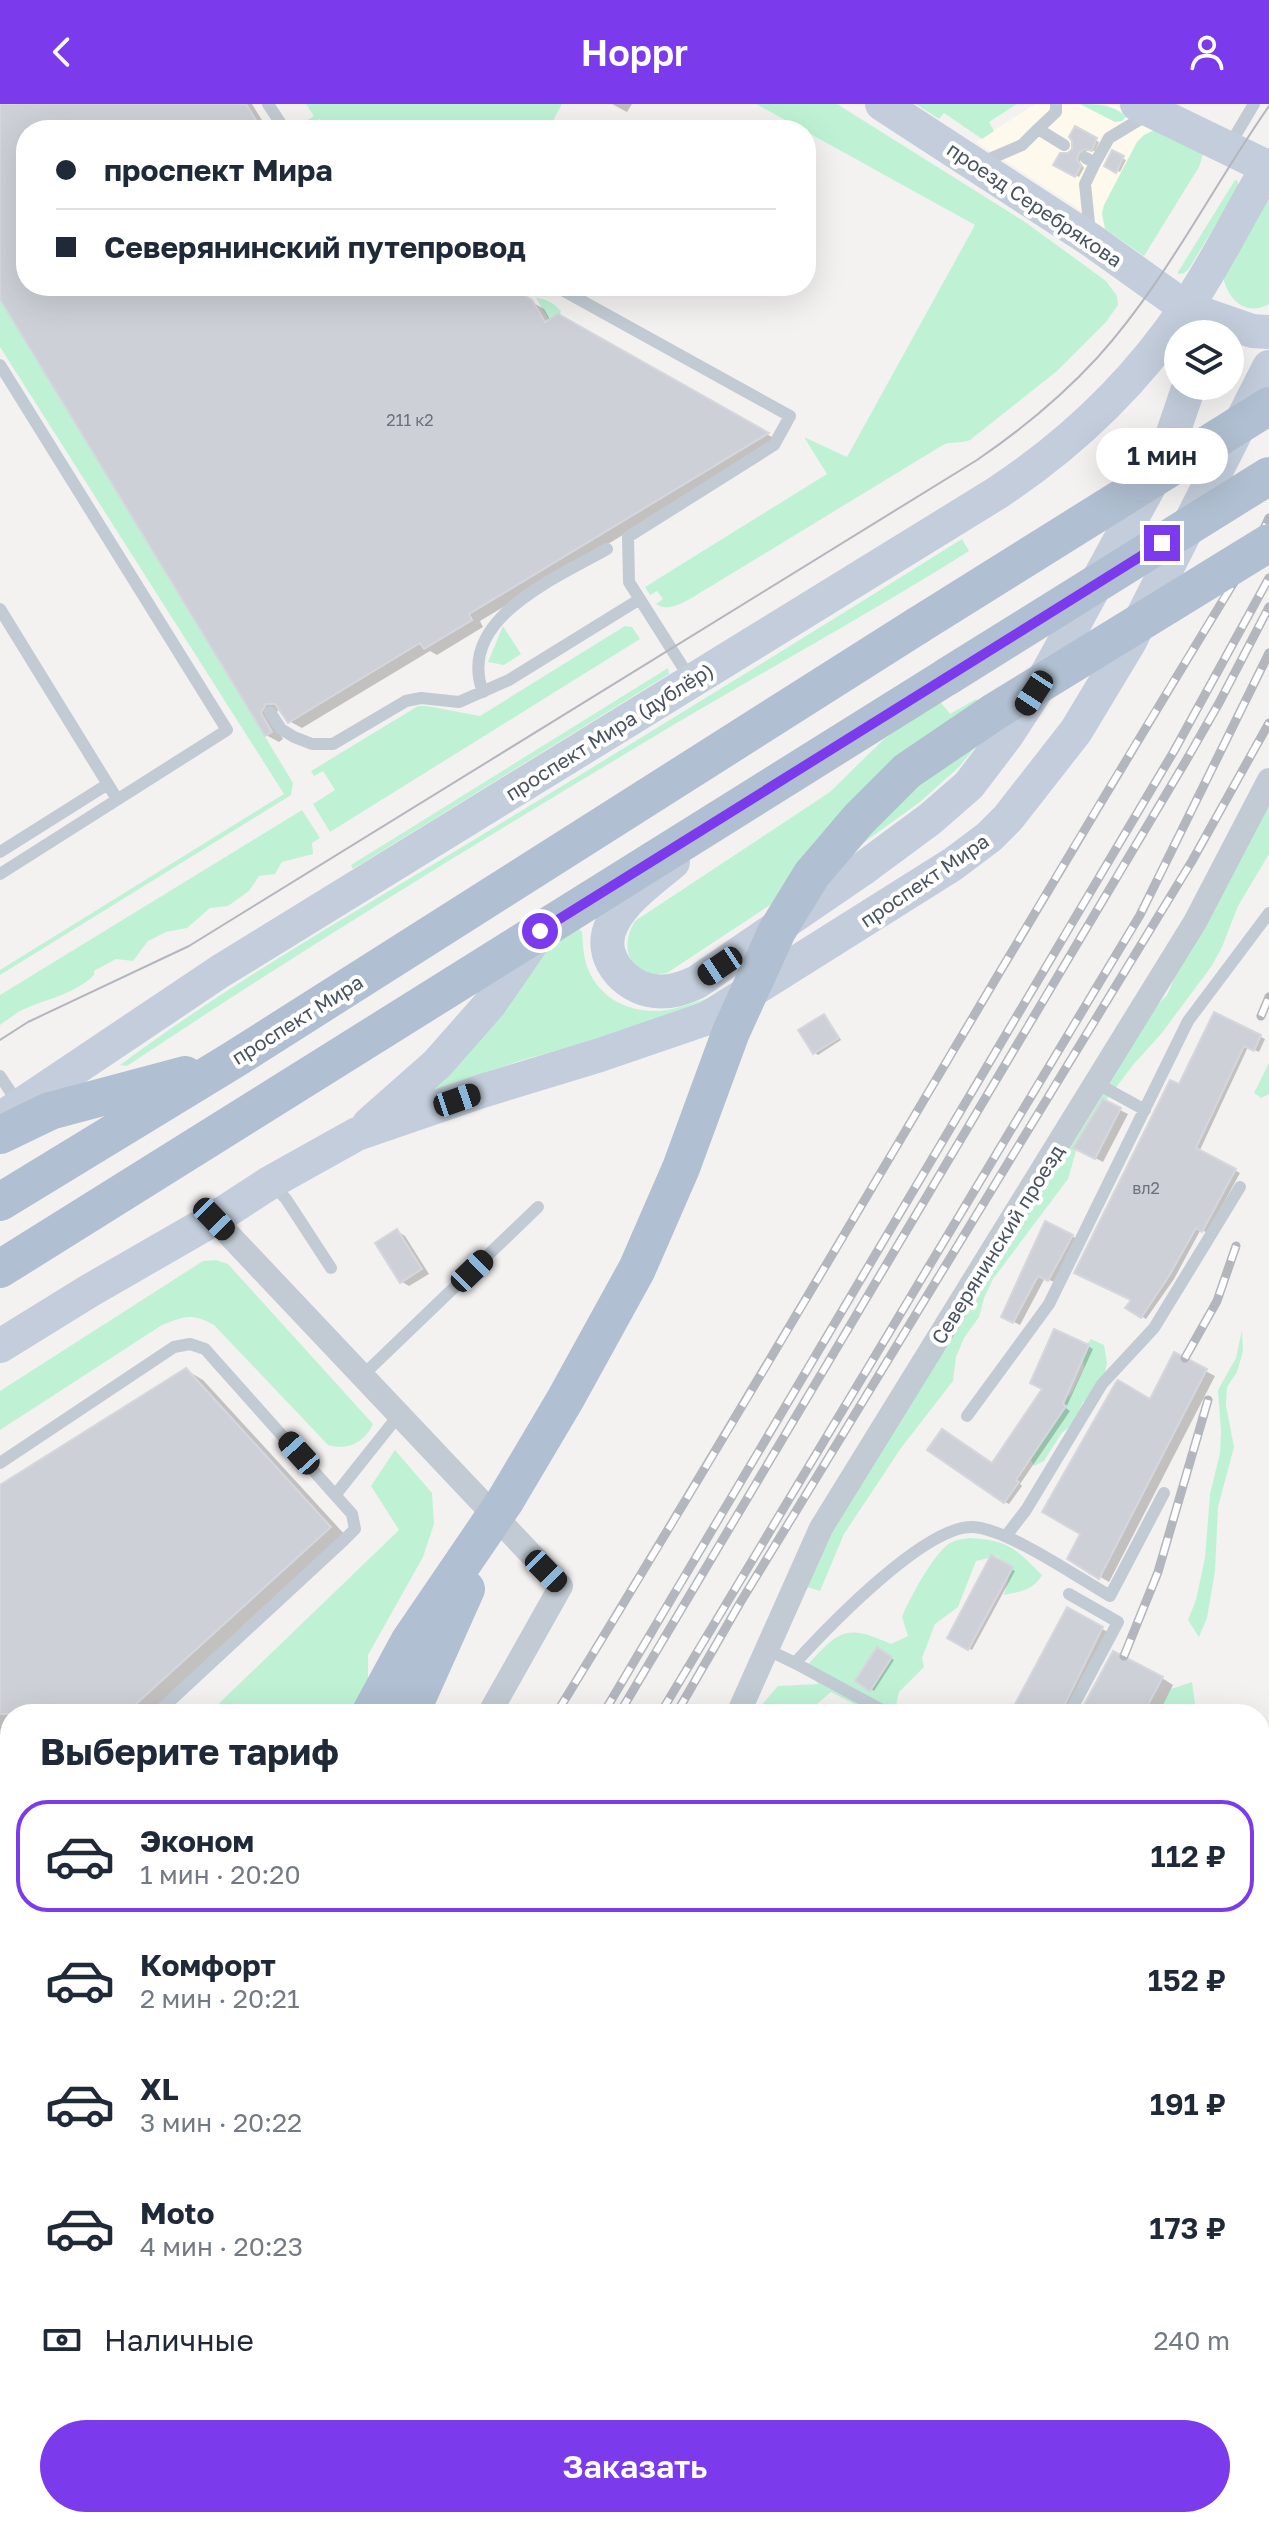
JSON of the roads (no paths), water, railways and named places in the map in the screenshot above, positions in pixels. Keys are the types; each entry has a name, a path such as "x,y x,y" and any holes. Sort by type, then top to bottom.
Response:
{"main road":[{"name":"проезд Серебрякова","path":"882,104 1091,240 1188,320"},
{"path":"1145,108 1268,167"},
{"name":"проспект Мира (дублёр)","path":"1190,320 1268,167"},
{"name":"проезд Серебрякова","path":"1244,330 1269,332"},
{"name":"проспект Мира (дублёр)","path":"4,1120 164,1008 997,493 1046,459 1164,347"},
{"name":"проспект Мира","path":"0,1346 271,1182 357,1134 708,1018 953,864 989,837 1008,818 1076,731 1129,643 1269,367"},
{"path":"723,817 620,910 611,925 607,938 608,950 619,971 634,986 665,992 697,982 861,870 930,819 969,785 1007,735 1055,660 1151,483 1184,400"},
{"name":"проспект Мира","path":"0,1202 233,1060 1269,406"},
{"name":"проспект Мира","path":"0,1269 1269,476"},
{"path":"375,1704 409,1642 505,1501 637,1269 681,1168 731,1032 777,931 812,874 859,819 907,771 994,712 1269,543"},
{"name":"проспект Мира","path":"357,1134 437,1064 489,1005 540,931"},
{"path":"4,1120 50,1111 233,1060"},
{"path":"414,1704 505,1501"}],"street":[{"name":"Северянинский проезд","path":"742,1704 821,1528 1195,922 1269,780"},
{"path":"214,1219 561,1586 495,1704"}],"lane":[{"path":"977,164 1022,145 1056,112 1056,104"},
{"path":"1227,148 1254,104"},
{"path":"1091,240 1085,184 1090,160 1109,138 1145,108"},
{"path":"1038,129 1064,145"},
{"path":"573,296 790,416 774,445 628,537 629,582 691,680"},
{"path":"0,365 227,730 0,874"},
{"path":"483,692 478,678 478,663 498,618 520,599 607,549"},
{"path":"270,712 281,729 294,737 312,744 333,744 406,701 421,698 459,702 509,680 640,599"},
{"path":"0,609 117,799"},
{"path":"0,852 108,784"},
{"path":"967,1416 1049,1304 1188,1021 1269,913"},
{"path":"0,1076 4,1120"},
{"path":"1096,1083 1145,1110"},
{"path":"271,1182 286,1199 331,1268"},
{"path":"1006,1536 1026,1510 1102,1384 1154,1328 1240,1187"},
{"path":"361,1377 538,1207"},
{"path":"0,1463 174,1347 190,1344 205,1349 352,1514 355,1529 167,1704"},
{"path":"336,1494 398,1416"},
{"path":"795,1663 832,1622 935,1537 971,1527 1006,1536 1110,1596 1164,1493"},
{"path":"1069,1594 1118,1622 1074,1704"},
{"path":"766,1649 871,1704"}],"tram line":[{"path":"0,1040 28,1022 189,946 977,460 1009,437 1069,386 1122,329 1166,267 1269,106"}],"railway":[{"path":"562,1704 1255,548 1269,518"},
{"path":"609,1704 1174,751 1269,578"},
{"path":"625,1704 1187,759 1269,607"},
{"path":"666,1704 1140,915 1269,653"},
{"path":"682,1704 740,1603 1192,861 1269,723"},
{"path":"1261,1016 1269,997"},
{"path":"1185,1358 1217,1301 1236,1246"},
{"path":"1124,1656 1158,1572 1208,1400"}]}
